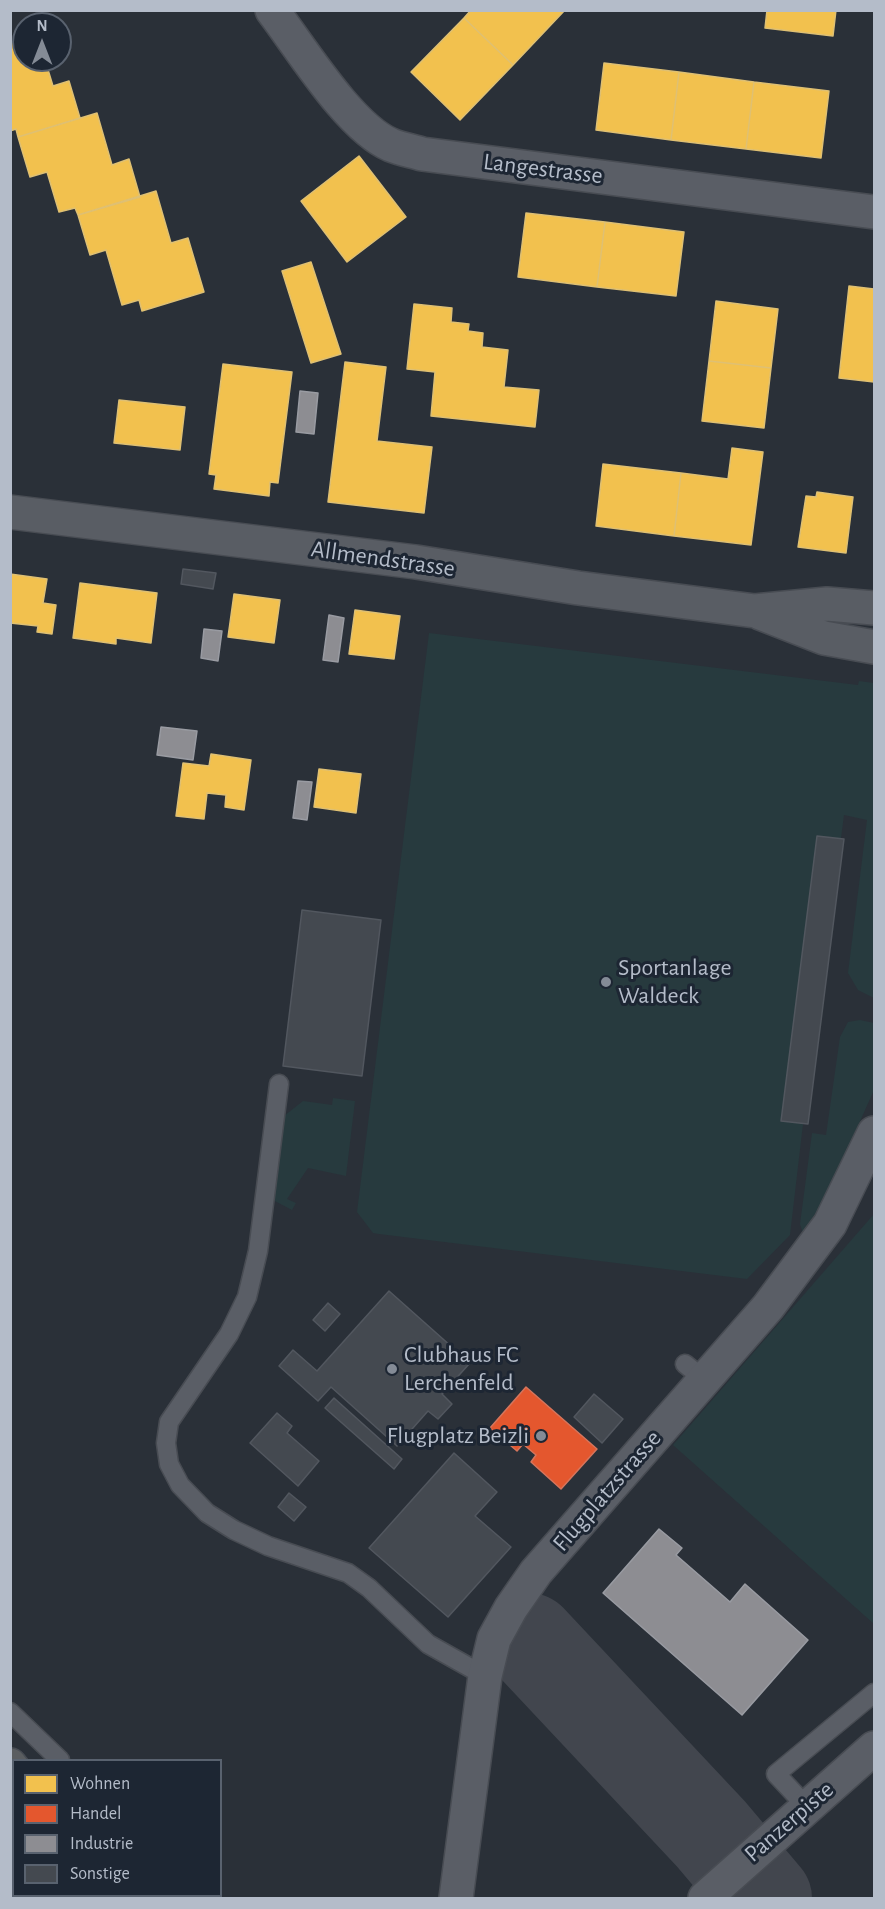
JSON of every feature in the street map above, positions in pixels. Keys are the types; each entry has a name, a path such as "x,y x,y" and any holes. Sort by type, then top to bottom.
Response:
{"main road":[{"name":"Allmendstrasse","path":"10,512 438,565 588,589 755,611 827,604 874,608"},
{"name":"Allmendstrasse","path":"755,611 824,638 874,647"}],"street":[{"name":"Langestrasse","path":"272,10 349,112 366,129 390,144 422,154 874,212"},
{"name":"Flugplatzstrasse","path":"456,1899 485,1676 494,1639 511,1608 536,1572 695,1372 768,1307 830,1224 874,1133"},
{"name":"Panzerpiste","path":"705,1899 806,1806 874,1748"}],"lane":[{"path":"279,1084 258,1251 247,1297 229,1334 169,1422 166,1443 169,1464 180,1485 207,1513 234,1530 268,1545 348,1573 369,1588 428,1644 485,1676"},
{"path":"806,1806 776,1774 874,1693"},
{"path":"10,1712 58,1759"}],"green space":[{"name":"Sportanlage Waldeck","path":"429,633 858,685 859,681 874,683 874,998 858,990 848,973 867,820 844,815 841,838 844,839 808,1124 803,1124 790,1235 747,1279 373,1233 357,1212"},
{"path":"860,1020 874,1023 874,1090 827,1195 803,1233 800,1224 812,1133 826,1135 840,1037 848,1022"},
{"path":"333,1098 355,1101 346,1176 308,1168 287,1199 296,1203 292,1210 271,1199 284,1116 303,1101 332,1105"},
{"path":"874,1214 874,1624 673,1445"}],"building: Wohnen":[{"path":"471,10 565,10 513,65 464,18"},
{"path":"767,10 836,10 833,36 765,28"},
{"path":"464,18 513,65 460,120 411,72"},
{"path":"12,42 12,72 49,72 53,86 69,81 80,118 18,137 16,129 10,131 10,43"},
{"path":"604,63 679,72 671,140 596,130"},
{"path":"679,72 754,82 746,149 671,140"},
{"path":"754,82 829,91 821,158 746,149"},
{"path":"97,113 112,165 129,159 140,197 78,215 75,208 59,212 47,172 30,177 18,137"},
{"path":"359,156 406,217 347,262 301,201"},
{"path":"156,191 171,243 188,238 204,292 142,311 139,300 122,305 106,250 90,255 78,215"},
{"path":"526,213 605,222 597,287 518,277"},
{"path":"605,222 684,232 676,296 597,287"},
{"path":"311,262 341,354 311,363 282,271"},
{"path":"849,286 874,289 874,382 839,378"},
{"path":"716,301 778,309 771,368 709,361"},
{"path":"414,304 452,308 451,322 469,324 468,331 483,333 482,347 508,350 504,387 539,390 535,427 431,416 435,372 407,369"},
{"path":"709,361 771,368 764,428 702,421"},
{"path":"345,362 386,367 377,441 432,447 424,513 328,502"},
{"path":"223,364 292,372 278,483 270,482 269,496 214,489 216,475 209,474"},
{"path":"119,400 185,407 180,450 114,443"},
{"path":"732,448 763,452 751,545 674,536 681,473 728,479"},
{"path":"603,464 681,473 674,536 596,526"},
{"path":"817,492 853,497 846,553 798,547 806,496 816,497"},
{"path":"10,574 47,579 43,603 56,605 52,634 37,632 38,626 10,623"},
{"path":"80,583 157,593 151,643 116,638 116,644 73,638"},
{"path":"234,594 280,600 274,643 228,637"},
{"path":"355,610 400,616 394,659 349,654"},
{"path":"211,754 251,760 244,810 225,807 226,795 207,793 204,819 176,816 183,763 209,766"},
{"path":"319,769 361,774 356,813 314,807"}],"building: Handel":[{"name":"Flugplatz Beizli","path":"526,1387 597,1449 561,1489 531,1462 536,1455 523,1444 517,1451 490,1428"}],"building: Industrie":[{"path":"300,391 318,393 314,434 296,432"},
{"path":"329,615 344,618 338,662 323,660"},
{"path":"204,629 222,631 218,661 201,658"},
{"path":"161,727 197,731 193,760 157,755"},
{"path":"298,781 312,782 307,820 293,818"},
{"path":"659,1529 682,1548 676,1555 730,1602 745,1584 808,1640 742,1715 603,1593"}],"building: Sonstige":[{"path":"183,569 216,573 213,589 181,584"},
{"path":"817,836 844,839 808,1124 781,1121"},
{"path":"302,910 381,920 362,1076 283,1066"},
{"name":"Clubhaus FC Lerchenfeld","path":"389,1291 470,1363 442,1394 452,1404 438,1419 428,1411 397,1446 331,1387 318,1401 279,1366 293,1350 317,1371"},
{"path":"328,1303 340,1314 325,1331 313,1320"},
{"path":"594,1394 623,1419 602,1443 574,1417"},
{"path":"334,1398 402,1459 394,1469 325,1408"},
{"path":"277,1413 292,1426 287,1433 319,1461 298,1486 250,1443"},
{"path":"454,1453 497,1492 475,1516 511,1547 448,1617 369,1548"},
{"path":"289,1493 306,1507 294,1521 278,1507"}],"taxiway":[{"path":"529,1640 711,1834 765,1898"}],"place":[{"name":"Sportanlage Waldeck","path":"606,982"},
{"name":"Clubhaus FC Lerchenfeld","path":"392,1369"},
{"name":"Flugplatz Beizli","path":"541,1436"}]}
